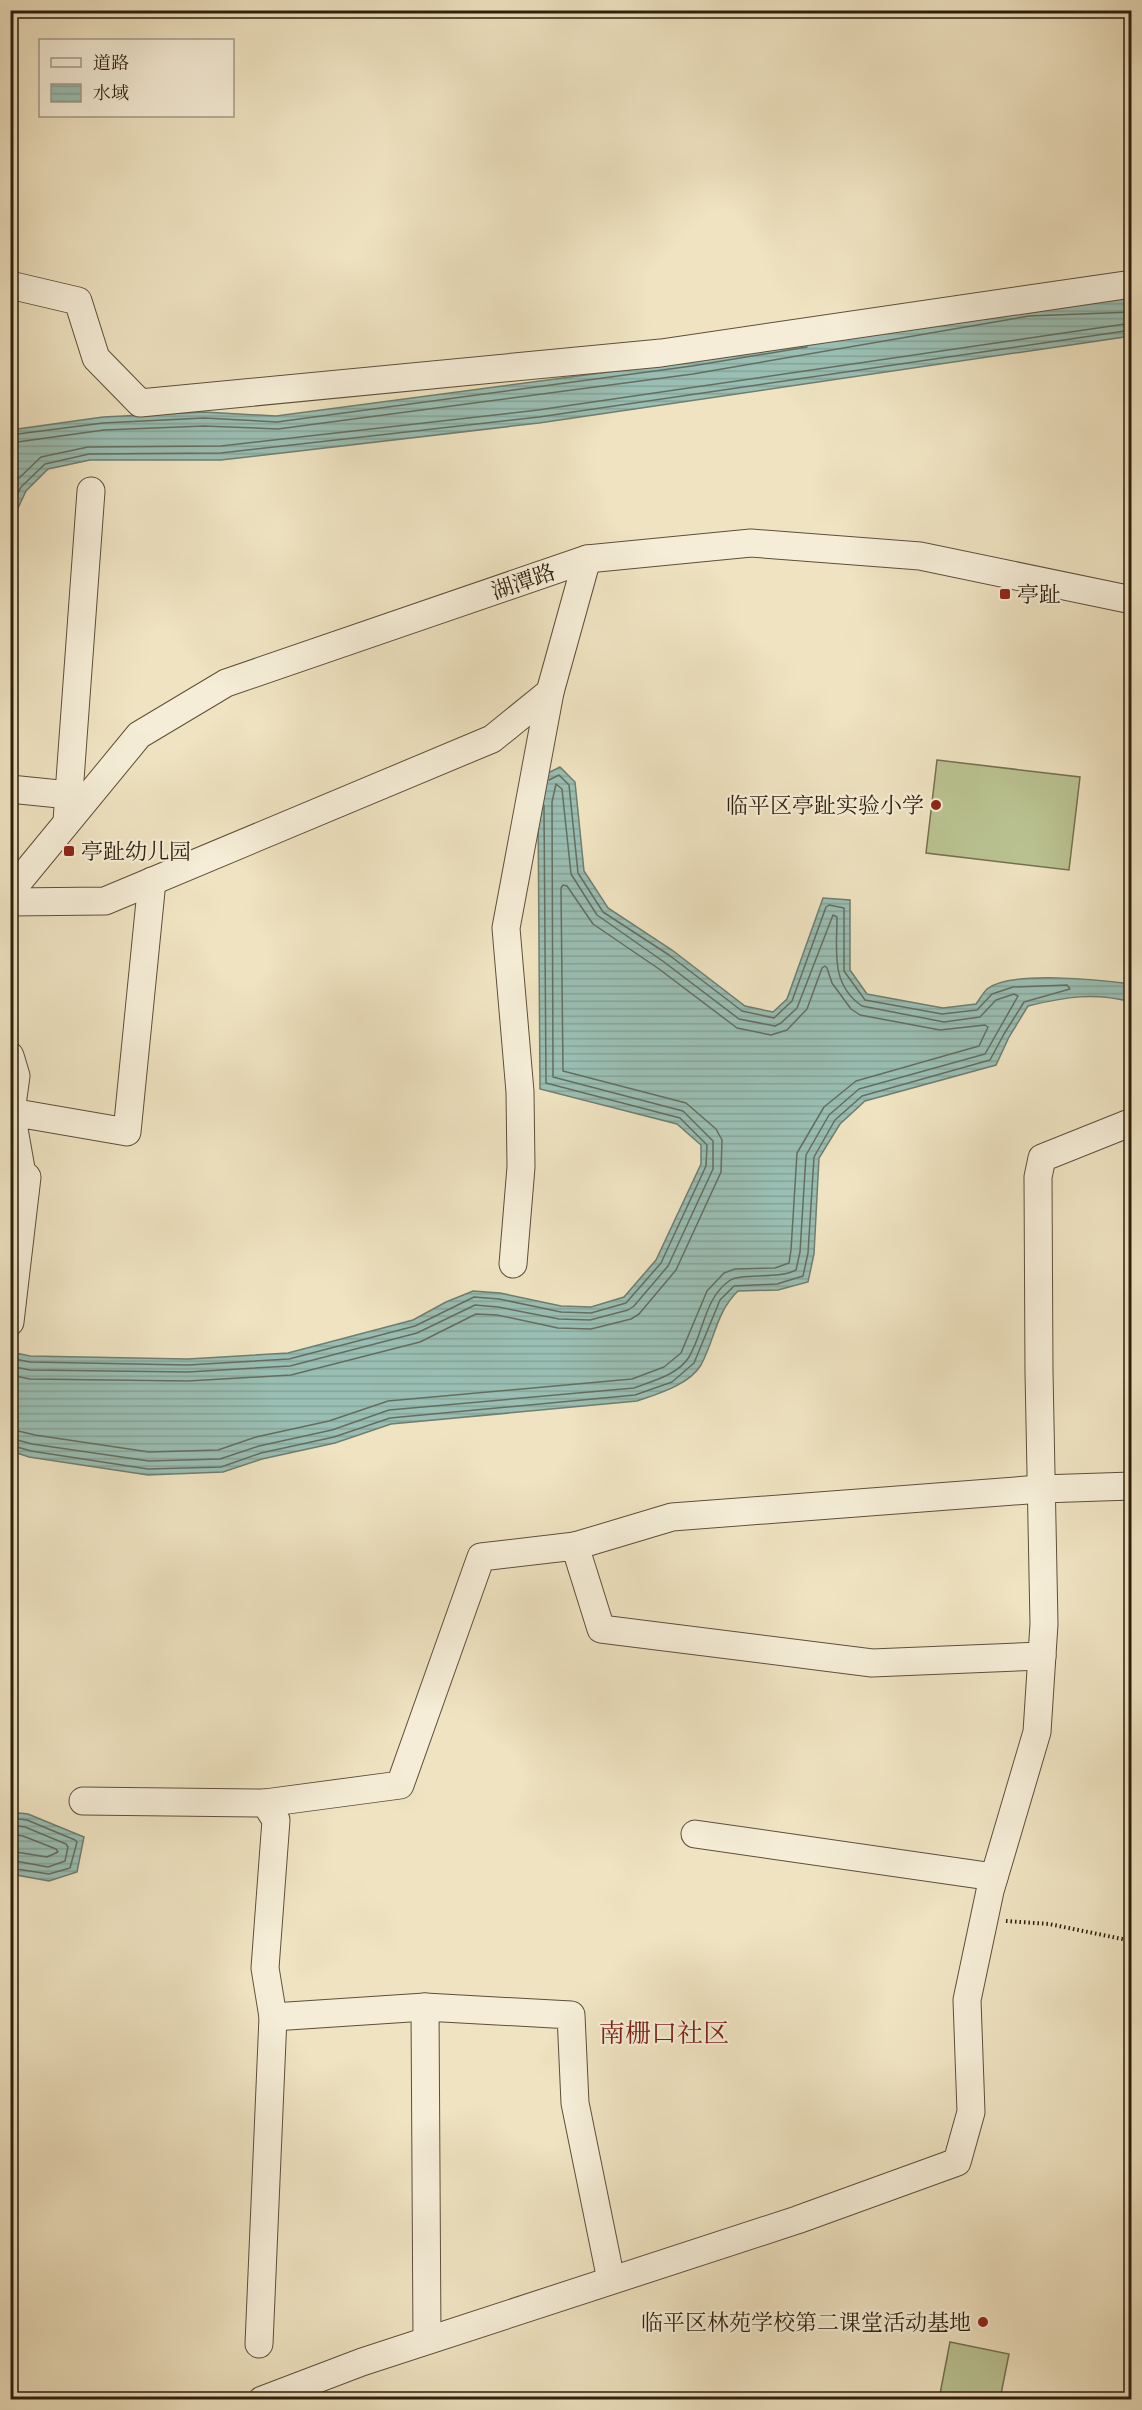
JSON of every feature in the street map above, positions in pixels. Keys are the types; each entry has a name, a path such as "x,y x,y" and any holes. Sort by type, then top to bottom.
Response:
{"street":[{"path":"10,285 78,301 96,358 140,403 661,353 1131,284"},
{"path":"10,789 68,808 91,491"},
{"name":"湖潭路","path":"10,892 68,808 139,735 225,683 586,559 751,543 908,555 1131,600"},
{"path":"513,1264 521,1167 520,1092 506,928 550,692 586,559"},
{"path":"10,902 105,901 492,740 550,692"},
{"path":"11,1112 127,1132 152,881"},
{"path":"10,1056 16,1076 11,1112 20,1181 10,1322"},
{"path":"262,2400 362,2362 797,2220 957,2162 971,2112 967,2000 994,1877 1037,1732 1044,1624 1038,1177 1042,1158 1131,1122"},
{"path":"82,1801 265,1803 400,1785 481,1557 575,1546 672,1517 1041,1489 1131,1486"},
{"path":"575,1546 601,1629 872,1662 1042,1656"},
{"path":"259,2344 273,2017 265,1968 276,1820 265,1803"},
{"path":"695,1834 994,1877"},
{"path":"273,2017 425,2007 571,2015 575,2103 611,2280"},
{"path":"425,2007 427,2340"}],"path":[{"path":"984,1919 1049,1924 1131,1941"}],"green space":[{"path":"937,760 1080,777 1069,870 926,853"},
{"path":"950,2342 1009,2354 1000,2399 939,2399"}],"water":[{"path":"1131,298 1131,336 539,423 221,460 90,460 48,469 26,491 11,523 11,430 103,417 204,412 276,416 691,361 1027,303"},
{"path":"560,767 575,782 584,871 608,908 672,950 745,1006 773,1012 787,999 823,898 850,900 850,970 867,994 943,1008 976,1004 987,989 999,983 1035,978 1057,978 1131,984 1131,1002 1092,996 1054,1000 1028,1006 1009,1037 996,1065 865,1101 840,1124 819,1158 814,1254 808,1282 778,1290 738,1291 720,1317 706,1355 696,1372 663,1392 637,1401 391,1424 335,1443 262,1459 223,1472 148,1475 29,1457 11,1451 11,1352 30,1356 188,1359 288,1353 413,1320 446,1302 473,1291 500,1293 561,1306 591,1307 624,1297 656,1260 701,1164 701,1145 677,1124 540,1089 538,801 542,776"},
{"path":"10,1812 28,1814 84,1837 77,1872 49,1881 11,1874"}],"place":[{"name":"亭趾","path":"1005,594"},
{"name":"临平区亭趾实验小学","path":"936,805"},
{"name":"亭趾幼儿园","path":"69,851"},
{"name":"临平区林苑学校第二课堂活动基地","path":"983,2322"}],"district":[{"name":"南栅口社区","path":"664,2033"}]}
